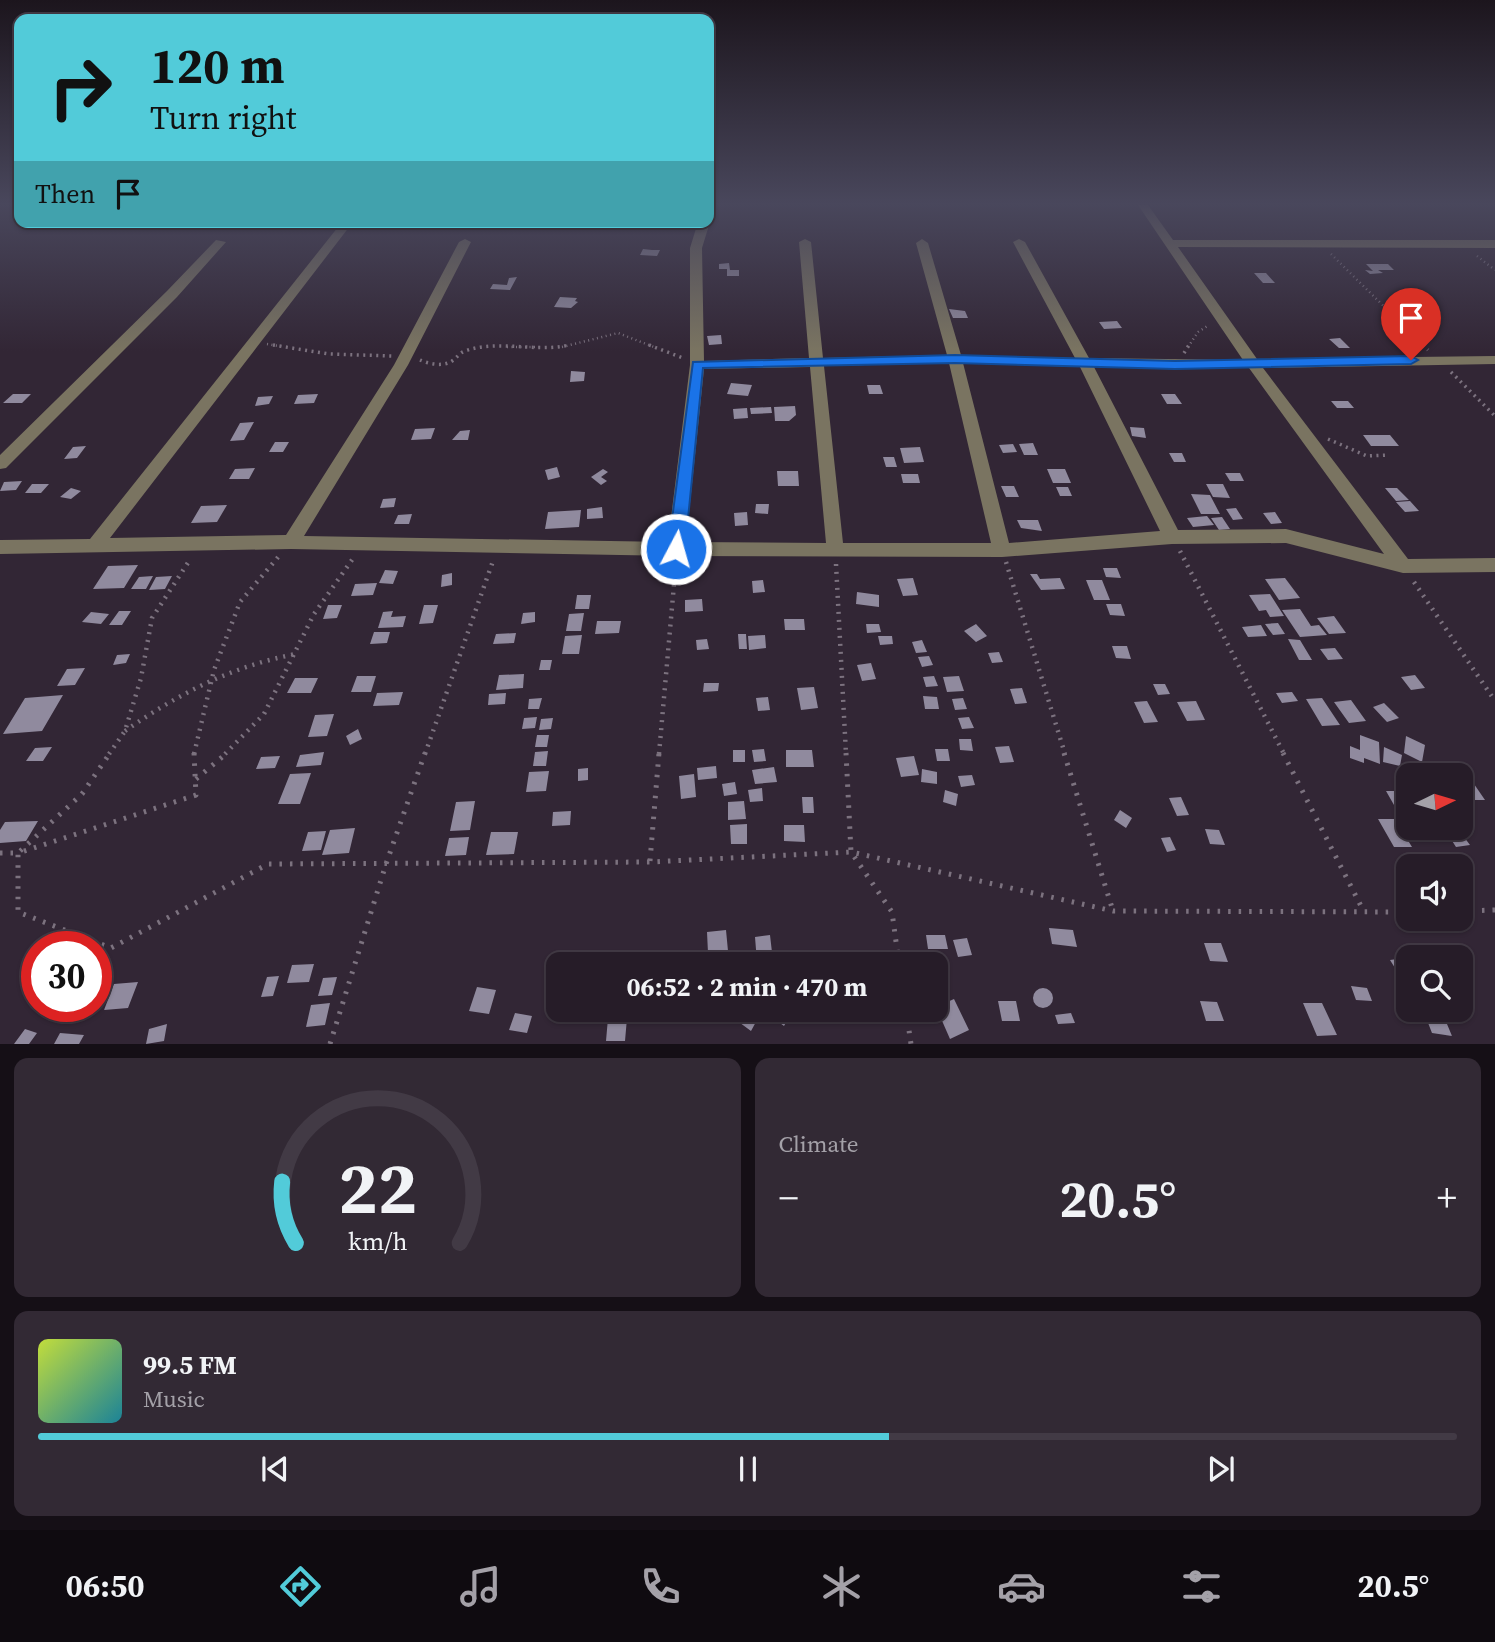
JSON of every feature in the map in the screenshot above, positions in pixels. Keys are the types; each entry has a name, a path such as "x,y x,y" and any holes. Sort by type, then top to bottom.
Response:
{"street":[{"path":"0,464 209,254"},
{"path":"94,546 323,254"},
{"path":"291,542 406,355 459,254"},
{"path":"676,549 697,365 696,254"},
{"path":"806,254 835,548"},
{"path":"925,254 955,359 1002,550"},
{"path":"1025,254 1086,365 1172,537"},
{"path":"1176,254 1254,365 1403,566"},
{"path":"697,365 955,359 1086,365 1495,360"},
{"path":"0,547 291,542 676,549 1002,550 1172,537 1286,536 1403,566 1495,565"}],"path":[{"path":"1330,254 1495,416"},
{"path":"1175,365 1198,332 1221,317"},
{"path":"254,342 329,354 406,355 430,364 450,363 463,351 524,345 557,348 618,333 697,365"},
{"path":"1309,438 1328,439 1367,456 1388,455"},
{"path":"1172,537 1364,912"},
{"path":"0,853 18,853 196,795 193,759 212,679 240,601 291,542"},
{"path":"195,779 209,771 264,714 314,614 363,543"},
{"path":"200,544 152,618 141,678 125,731 82,794 18,853 18,912 111,948 268,864 650,862 851,852 1113,911 1396,912"},
{"path":"330,1044 386,864 499,546"},
{"path":"835,548 851,852 892,912 897,952"},
{"path":"650,862 676,549"},
{"path":"1002,550 1113,911"},
{"path":"1403,566 1495,701"},
{"path":"125,731 157,708 212,679 256,660 296,654"},
{"path":"1473,911 1495,910"},
{"path":"908,1022 911,1044"}],"building":[{"path":"641,254 658,254 657,256"},
{"path":"729,263 730,270 739,270 739,276 727,276 727,269 719,269 719,264"},
{"path":"1366,264 1388,264 1394,270 1378,270 1383,273 1370,274 1365,270 1373,271"},
{"path":"1254,273 1266,273 1275,283 1263,283"},
{"path":"517,277 510,290 490,289 493,284 507,285 509,278"},
{"path":"560,297 577,298 575,301 578,302 571,308 554,307"},
{"path":"949,309 965,311 968,318 953,318"},
{"path":"1117,321 1122,328 1104,329 1099,322"},
{"path":"721,335 722,344 709,345 707,336"},
{"path":"1340,338 1350,348 1339,348 1329,339"},
{"path":"571,371 585,372 584,381 570,382"},
{"path":"731,383 752,385 748,396 727,394"},
{"path":"867,385 880,385 883,394 869,394"},
{"path":"13,394 31,394 22,403 3,403"},
{"path":"318,394 314,403 294,404 298,395"},
{"path":"1161,394 1175,394 1182,404 1167,404"},
{"path":"273,396 269,404 255,406 258,397"},
{"path":"1331,401 1348,401 1354,408 1337,408"},
{"path":"795,406 796,415 789,421 775,421 774,407"},
{"path":"771,407 772,413 751,414 750,408"},
{"path":"747,408 748,418 734,419 733,409"},
{"path":"254,422 244,440 230,441 240,423"},
{"path":"1130,427 1144,428 1146,438 1132,436"},
{"path":"435,428 431,439 411,440 415,429"},
{"path":"470,430 468,440 452,440 460,431"},
{"path":"1363,435 1390,435 1399,446 1371,446"},
{"path":"275,442 289,442 283,452 269,452"},
{"path":"1033,443 1038,455 1024,455 1019,444"},
{"path":"1013,444 1017,452 1003,453 999,445"},
{"path":"86,446 77,458 64,459 73,447"},
{"path":"920,447 924,462 904,463 900,448"},
{"path":"1169,453 1182,453 1186,462 1174,462"},
{"path":"883,457 894,457 897,467 886,467"},
{"path":"557,467 560,477 548,480 545,470"},
{"path":"255,468 249,479 229,479 235,469"},
{"path":"603,469 608,472 601,477 607,481 601,485 591,477"},
{"path":"1047,469 1065,469 1071,483 1053,483"},
{"path":"777,471 798,471 799,486 778,486"},
{"path":"1225,473 1240,473 1244,481 1230,481"},
{"path":"901,474 918,474 920,483 903,483"},
{"path":"22,481 16,490 0,491 4,482"},
{"path":"32,484 49,484 41,493 25,493"},
{"path":"1206,484 1223,484 1230,498 1213,497"},
{"path":"1001,486 1014,486 1019,497 1006,497"},
{"path":"1056,487 1068,487 1072,496 1060,496"},
{"path":"71,488 81,491 71,499 60,497"},
{"path":"1385,488 1397,488 1409,500 1396,501"},
{"path":"1191,494 1210,495 1220,514 1201,514"},
{"path":"396,498 394,507 380,508 383,499"},
{"path":"1410,501 1419,511 1405,512 1396,502"},
{"path":"756,504 769,504 768,514 755,513"},
{"path":"227,505 217,522 191,523 201,506"},
{"path":"602,507 603,518 587,519 587,509"},
{"path":"1236,508 1243,519 1233,520 1226,509"},
{"path":"581,510 579,527 545,529 548,512"},
{"path":"747,512 748,525 735,526 734,513"},
{"path":"1275,512 1282,523 1271,524 1263,513"},
{"path":"412,514 409,524 394,524 398,515"},
{"path":"1207,516 1214,525 1193,527 1187,518"},
{"path":"1222,517 1230,529 1219,530 1211,518"},
{"path":"1017,520 1038,520 1042,531 1021,528"},
{"path":"138,565 124,588 93,589 108,566"},
{"path":"1103,568 1117,568 1121,578 1106,577"},
{"path":"385,570 398,571 393,584 379,583"},
{"path":"452,573 452,585 441,587 442,575"},
{"path":"1030,574 1037,574 1040,579 1060,578 1065,589 1041,590"},
{"path":"153,576 146,589 131,589 139,577"},
{"path":"172,576 165,589 149,590 156,577"},
{"path":"913,578 918,595 903,596 897,579"},
{"path":"1285,578 1300,598 1279,600 1265,579"},
{"path":"763,580 765,592 753,593 752,581"},
{"path":"1086,580 1102,580 1110,600 1094,600"},
{"path":"377,583 373,595 351,596 355,584"},
{"path":"857,592 879,595 879,607 856,604"},
{"path":"1270,594 1284,616 1270,617 1266,610 1259,611 1249,595"},
{"path":"577,595 591,595 589,609 575,609"},
{"path":"702,599 703,611 685,612 685,600"},
{"path":"1106,604 1121,604 1125,616 1110,615"},
{"path":"328,605 342,605 337,618 323,619"},
{"path":"424,605 438,605 433,623 419,624"},
{"path":"1300,609 1311,626 1319,625 1327,635 1300,637 1282,610"},
{"path":"119,611 131,611 122,625 109,625"},
{"path":"393,611 391,617 406,616 403,627 378,628 383,612"},
{"path":"91,612 109,614 101,624 82,622"},
{"path":"535,612 535,622 521,624 523,613"},
{"path":"584,613 581,631 566,631 569,614"},
{"path":"1334,616 1346,633 1329,634 1317,618"},
{"path":"784,619 804,619 805,630 785,630"},
{"path":"597,621 621,621 619,633 595,634"},
{"path":"1278,623 1285,634 1273,635 1265,624"},
{"path":"866,624 879,624 881,632 867,633"},
{"path":"976,624 987,636 976,642 964,631"},
{"path":"1261,625 1267,636 1248,637 1242,627"},
{"path":"374,632 390,632 387,643 370,644"},
{"path":"516,633 514,643 493,644 496,634"},
{"path":"738,634 746,634 747,649 739,649"},
{"path":"582,635 579,654 562,654 565,636"},
{"path":"765,635 766,648 749,650 748,636"},
{"path":"878,636 892,636 893,644 880,645"},
{"path":"707,639 709,649 697,650 696,640"},
{"path":"1288,639 1300,640 1312,660 1299,660"},
{"path":"922,640 927,652 916,653 912,642"},
{"path":"1112,646 1127,646 1131,659 1116,658"},
{"path":"1335,648 1343,659 1328,660 1320,649"},
{"path":"999,652 1003,662 992,663 988,653"},
{"path":"130,654 126,663 113,665 117,655"},
{"path":"929,656 933,665 922,667 918,657"},
{"path":"541,660 552,660 550,670 539,670"},
{"path":"871,663 876,679 862,681 857,665"},
{"path":"85,668 75,685 57,686 67,669"},
{"path":"524,674 523,688 496,690 499,675"},
{"path":"1415,675 1425,688 1411,690 1401,677"},
{"path":"357,676 376,676 371,692 351,692"},
{"path":"934,676 938,686 926,687 923,677"},
{"path":"959,676 964,691 947,692 943,677"},
{"path":"295,678 318,678 311,693 287,693"},
{"path":"704,683 719,683 718,691 703,692"},
{"path":"1153,684 1165,684 1170,694 1158,695"},
{"path":"814,687 818,708 801,710 797,688"},
{"path":"1022,688 1027,703 1015,704 1010,689"},
{"path":"403,692 399,705 373,706 377,693"},
{"path":"1292,692 1298,701 1282,703 1276,693"},
{"path":"506,693 505,704 488,705 489,694"},
{"path":"63,695 42,731 3,734 25,698"},
{"path":"923,696 937,697 939,709 925,709"},
{"path":"768,697 770,710 758,711 756,698"},
{"path":"542,698 539,709 528,709 529,699"},
{"path":"963,698 967,709 955,710 952,699"},
{"path":"1322,698 1340,725 1322,726 1306,699"},
{"path":"1351,700 1366,721 1349,723 1334,702"},
{"path":"1147,701 1158,722 1144,723 1134,702"},
{"path":"1196,701 1205,720 1187,721 1177,702"},
{"path":"1384,703 1399,718 1387,722 1373,707"},
{"path":"334,714 327,736 308,737 315,715"},
{"path":"537,717 535,728 522,729 524,718"},
{"path":"969,717 974,728 962,729 958,718"},
{"path":"553,718 551,729 539,730 541,719"},
{"path":"358,729 362,739 350,745 346,736"},
{"path":"537,735 549,735 547,747 535,747"},
{"path":"1360,735 1379,742 1380,764 1364,758 1364,763 1350,758 1350,746 1360,750"},
{"path":"1406,736 1425,745 1422,762 1404,753"},
{"path":"959,739 971,739 973,751 960,750"},
{"path":"1009,746 1014,762 1000,763 995,747"},
{"path":"52,747 43,761 26,761 35,748"},
{"path":"1384,747 1402,755 1401,763 1396,765 1383,762"},
{"path":"764,749 766,761 754,762 752,750"},
{"path":"935,749 948,749 950,761 937,761"},
{"path":"733,750 745,750 745,762 733,762"},
{"path":"786,750 812,750 814,767 786,767"},
{"path":"548,751 546,766 533,766 535,752"},
{"path":"324,752 321,765 296,767 300,755"},
{"path":"280,756 275,768 256,769 261,757"},
{"path":"914,756 919,775 901,777 896,758"},
{"path":"716,766 717,778 698,780 697,768"},
{"path":"774,767 777,782 755,784 752,770"},
{"path":"588,768 588,780 578,781 578,769"},
{"path":"922,769 937,772 937,784 921,782"},
{"path":"549,771 546,791 526,792 529,772"},
{"path":"311,773 300,804 278,804 290,774"},
{"path":"694,774 696,797 681,799 679,776"},
{"path":"972,775 975,785 961,787 958,776"},
{"path":"735,782 737,794 724,796 722,784"},
{"path":"1474,784 1485,800 1474,800"},
{"path":"762,788 763,801 750,802 748,790"},
{"path":"945,790 958,794 956,806 943,802"},
{"path":"1386,791 1396,791 1396,808"},
{"path":"802,797 813,797 814,813 803,813"},
{"path":"1181,797 1189,815 1177,816 1169,798"},
{"path":"475,801 470,830 450,831 456,802"},
{"path":"744,801 746,819 728,820 728,802"},
{"path":"1120,810 1132,818 1126,828 1114,820"},
{"path":"571,811 570,825 552,826 553,812"},
{"path":"1378,819 1395,819 1396,840 1408,840 1412,847 1394,847"},
{"path":"38,821 26,841 0,843 0,830 5,822"},
{"path":"747,824 747,844 731,844 730,825"},
{"path":"784,825 804,825 805,842 784,841"},
{"path":"355,828 349,853 322,855 330,830"},
{"path":"1205,829 1219,830 1225,845 1210,844"},
{"path":"326,831 321,850 302,851 308,832"},
{"path":"491,832 518,832 514,854 486,855"},
{"path":"469,837 466,855 445,856 449,838"},
{"path":"1170,837 1176,850 1167,852 1161,838"},
{"path":"1451,840 1466,840 1470,845 1456,847"},
{"path":"1049,928 1073,930 1077,947 1052,944"},
{"path":"726,930 728,951 708,952 707,932"},
{"path":"770,935 772,952 756,952 755,937"},
{"path":"926,935 945,935 948,949 928,949"},
{"path":"967,938 972,955 958,957 953,940"},
{"path":"1204,943 1221,943 1228,962 1210,961"},
{"path":"1396,959 1396,970 1390,960"},
{"path":"314,964 309,982 287,983 292,965"},
{"path":"279,976 273,996 261,997 267,977"},
{"path":"337,977 332,995 318,996 323,978"},
{"path":"138,982 128,1008 112,1009 114,984"},
{"path":"1351,986 1367,988 1372,1001 1356,1000"},
{"path":"477,987 496,990 489,1014 469,1011"},
{"path":"1039,988 1047,988 1053,998 1047,1008 1039,1008 1033,1002 1033,994"},
{"path":"954,999 969,1030 950,1039 943,1022 948,1022 948,1002"},
{"path":"998,1001 1016,1001 1020,1021 1002,1021"},
{"path":"1200,1001 1217,1002 1224,1021 1206,1021"},
{"path":"330,1003 325,1025 306,1027 311,1005"},
{"path":"1303,1003 1322,1003 1337,1035 1317,1036"},
{"path":"515,1013 532,1016 527,1033 509,1030"},
{"path":"1071,1013 1075,1023 1058,1024 1055,1015"},
{"path":"608,1022 627,1022 625,1041 606,1041"},
{"path":"739,1022 756,1022 751,1031"},
{"path":"1428,1022 1446,1022 1452,1036 1432,1033"},
{"path":"167,1024 164,1041 146,1044 149,1029"},
{"path":"25,1029 37,1033 29,1044 14,1044"},
{"path":"60,1033 84,1035 79,1044 54,1044"}],"route":[{"path":"676,549 697,365 955,359 1086,365 1254,365 1411,360"}]}
